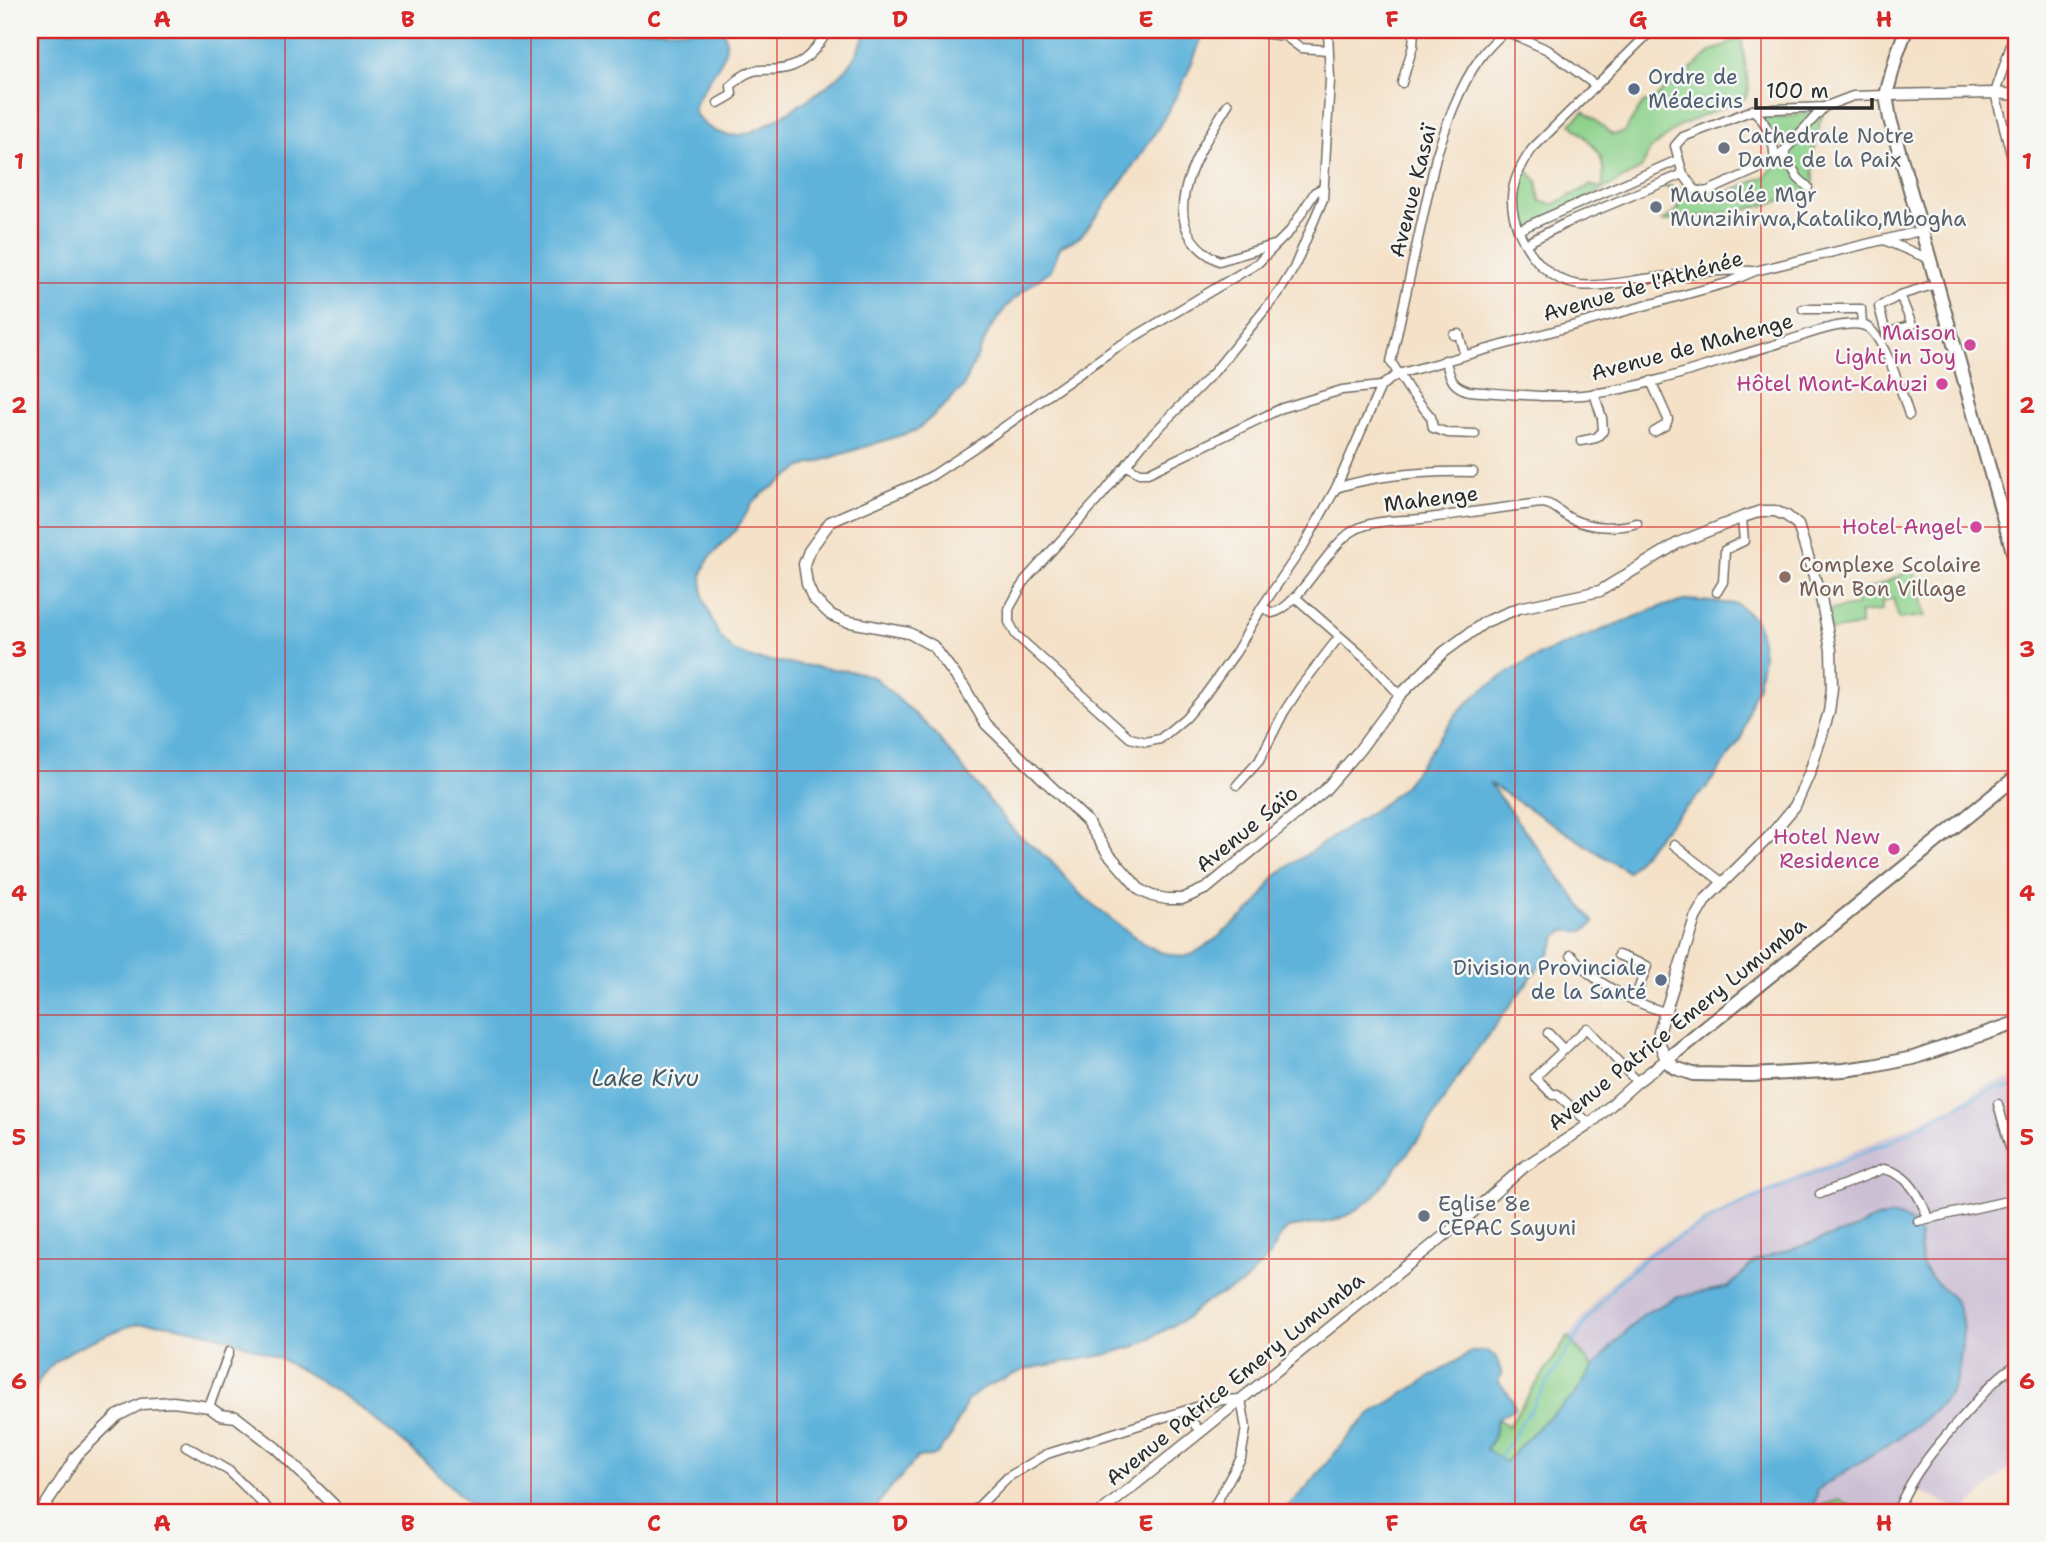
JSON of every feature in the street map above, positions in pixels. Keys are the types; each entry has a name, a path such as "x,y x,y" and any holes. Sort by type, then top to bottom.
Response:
{"main road":[{"path":"1906,30 1896,54 1886,95 1895,143 2016,562"},
{"name":"Avenue Patrice Emery Lumumba","path":"1666,1060 2016,777"},
{"path":"1666,1060 1675,1068 1693,1074 1751,1075 1844,1070 1886,1064 1933,1052 2016,1023"}],"street":[{"path":"718,103 732,94 731,86 749,71 796,65 817,48 828,30"},
{"path":"1248,30 1285,36 1300,48 1328,50"},
{"path":"1127,466 1139,473 1148,473 1282,408 1342,390 1381,386 1336,488 1304,545 1262,607 1236,652 1185,719 1160,739 1146,742 1130,738 1016,635 1009,622 1009,609 1015,595 1127,466 1142,445 1214,372 1280,291 1294,268 1323,199 1329,111 1328,30"},
{"path":"1402,83 1413,46 1414,30"},
{"path":"1504,30 1548,50 1595,85"},
{"name":"Avenue Kasaï","path":"1398,374 1391,362 1392,351 1436,157 1452,110 1464,86 1480,58 1504,30"},
{"path":"1652,30 1532,149 1523,162 1514,181 1511,201 1518,230 1530,254 1542,267 1554,276 1579,285 1612,284 1727,270 1755,271"},
{"path":"2016,30 1995,93 2016,173"},
{"path":"1824,107 1774,162 1706,192 1695,190 1678,160 1675,146 1683,137 1753,110 1824,107 1853,96 1995,93 2016,95"},
{"path":"1228,104 1186,181 1182,198 1185,227 1195,245 1219,261 1277,244"},
{"path":"1753,110 1762,118 1775,150 1774,162"},
{"path":"1784,153 1798,178 1808,187"},
{"path":"1518,230 1678,160"},
{"path":"1525,244 1611,203 1684,174"},
{"name":"Avenue Saïo","path":"1323,188 1315,191 1302,214 1258,263 1114,349 933,475 830,522 809,551 804,564 807,584 814,598 831,615 845,621 909,633 933,646 964,687 986,724 1086,820 1107,852 1140,890 1152,896 1182,899 1194,895 1239,864 1338,777 1400,695 1444,652 1465,636 1501,614 1600,591 1678,543 1741,518 1775,510 1787,516 1798,525 1809,552 1825,617 1831,650 1832,688 1829,712 1821,744 1795,806 1769,837 1706,899 1695,918 1659,1032 1666,1060"},
{"path":"1606,193 1611,203"},
{"path":"1559,212 1564,224"},
{"name":"Avenue de l'Athénée","path":"1381,386 1398,374 1464,353 1727,283 1755,271 1920,231"},
{"path":"1884,240 1929,260"},
{"path":"1900,295 1912,325 1886,333 1879,307 1900,295 1936,284"},
{"path":"1802,309 1861,309 1862,325 1876,334 1882,343 1909,415"},
{"name":"Avenue de Mahenge","path":"1445,360 1453,383 1458,388 1469,391 1546,397 1594,393 1651,381 1824,330 1862,325"},
{"path":"1454,335 1459,334 1464,353"},
{"path":"1398,374 1432,417 1433,428 1448,433 1475,434"},
{"path":"1651,381 1668,419 1666,425 1654,432"},
{"path":"1581,440 1596,438 1603,431 1594,393"},
{"path":"1336,488 1387,476 1435,471 1473,472"},
{"name":"Mahenge","path":"1262,607 1272,613 1277,612 1295,597 1343,538 1354,530 1383,522 1543,503 1583,523 1619,526 1637,523"},
{"path":"1717,592 1723,582 1725,550 1744,541 1741,518"},
{"path":"1295,597 1368,661 1400,695"},
{"path":"1237,785 1259,761 1289,704 1339,637"},
{"path":"1674,845 1722,882"},
{"path":"1571,955 1588,973 1634,1001 1665,1012"},
{"path":"1618,955 1647,966 1634,1001"},
{"path":"1590,1125 1566,1100 1557,1094 1553,1095 1535,1077 1587,1028 1637,1082"},
{"path":"1549,1033 1564,1050"},
{"name":"Avenue Patrice Emery Lumumba","path":"1101,1512 1466,1219 1524,1167 1590,1125 1637,1082 1666,1060"},
{"path":"1998,1104 2016,1169"},
{"path":"1820,1194 1883,1169 1893,1171 1903,1176 1914,1190 1923,1203 1928,1218"},
{"path":"1918,1220 2016,1199"},
{"path":"209,1407 229,1352"},
{"path":"1897,1512 1910,1483 1926,1459 1995,1381 2016,1365"},
{"path":"973,1512 1008,1477 1047,1454 1222,1400 1241,1399 1246,1428 1241,1458 1211,1512"},
{"path":"41,1512 77,1455 117,1416 141,1404 173,1402 209,1407 220,1415 236,1417 276,1448 341,1512"},
{"path":"1185,1411 1200,1432"},
{"path":"186,1446 229,1471 271,1512"}],"shaded area":[{"path":"2016,1077 2016,1461 1963,1512 1913,1488 1902,1512 1812,1512 1818,1490 1910,1430 1949,1394 1957,1378 1962,1345 1925,1269 1921,1252 1871,1220 1857,1228 1755,1261 1729,1287 1678,1297 1645,1313 1593,1368 1568,1337 1598,1297 1636,1260 1656,1246 1730,1207 1956,1105 1985,1085"}],"green space":[{"path":"1739,36 1749,89 1745,98 1679,126 1650,150 1641,169 1534,230 1523,216 1519,200 1523,165 1537,181 1540,201 1553,205 1591,185 1598,188 1603,185 1604,174 1600,157 1591,143 1571,124 1584,111 1613,135 1624,132 1643,103 1655,99 1664,89 1686,79 1691,74 1691,69 1712,51 1726,46"},
{"path":"1824,107 1813,156 1814,181 1806,194 1749,209 1661,222 1678,210 1676,193 1662,185 1691,191 1702,197 1716,197 1766,176 1819,112 1775,150 1762,118 1794,116"},
{"path":"1914,569 1925,616 1899,619 1893,598 1882,602 1882,611 1860,613 1860,626 1830,631 1829,610 1857,606 1854,592 1875,587"},
{"path":"1568,1337 1593,1368 1574,1396 1542,1423 1505,1462 1486,1450 1494,1436 1497,1419 1508,1426"},
{"path":"1840,1500 1861,1512 1816,1512 1822,1505"}],"water":[{"name":"Lake Kivu","path":"30,30 723,30 725,51 702,91 694,112 714,130 726,135 740,135 764,126 796,107 839,76 850,64 867,30 1204,30 1183,83 1140,156 1080,237 1060,247 1051,270 1006,307 989,331 963,387 917,430 802,467 752,504 736,530 711,556 702,574 703,597 718,634 733,651 755,659 857,672 875,678 930,728 1015,832 1052,862 1078,892 1144,944 1160,952 1183,957 1193,954 1217,938 1256,905 1274,878 1286,868 1386,802 1405,785 1458,712 1482,690 1542,654 1660,607 1688,600 1737,604 1755,619 1763,656 1758,686 1751,700 1742,738 1706,788 1660,833 1628,872 1489,783 1594,923 1585,930 1566,930 1558,935 1550,952 1462,1070 1427,1128 1373,1198 1352,1213 1333,1221 1288,1228 1269,1257 1241,1285 1203,1303 1187,1318 1136,1346 1104,1355 1026,1369 983,1388 967,1401 952,1434 938,1453 918,1457 879,1502 877,1512 476,1512 415,1452 382,1424 311,1375 272,1355 233,1340 162,1324 144,1323 131,1326 94,1340 62,1357 45,1372 30,1404"},
{"path":"1895,1216 1908,1220 1915,1226 1919,1233 1923,1265 1959,1310 1962,1334 1956,1380 1943,1402 1928,1416 1818,1490 1812,1512 1282,1512 1372,1413 1471,1352 1487,1351 1496,1356 1502,1375 1499,1382 1512,1399 1515,1408 1497,1419 1494,1436 1486,1449 1505,1462 1542,1423 1574,1396 1593,1368 1645,1313 1678,1297 1729,1287 1755,1261 1857,1228 1876,1218"}],"waterway":[{"path":"1499,1459 1589,1317 1617,1283 1653,1252 1732,1208 1889,1142 1993,1088 2016,1088"}],"place":[{"name":"Ordre de Médecins","path":"1634,89"},
{"name":"Cathedrale Notre Dame de la Paix","path":"1724,148"},
{"name":"Mausolée Mgr Munzihirwa,Kataliko,Mbogha","path":"1656,207"},
{"name":"Maison Light in Joy","path":"1970,345"},
{"name":"Hôtel Mont-Kahuzi","path":"1942,384"},
{"name":"Hotel Angel","path":"1976,527"},
{"name":"Complexe Scolaire Mon Bon Village","path":"1785,577"},
{"name":"Hotel New Residence","path":"1894,849"},
{"name":"Division Provinciale de la Santé","path":"1661,980"},
{"name":"Eglise 8e CEPAC Sayuni","path":"1424,1216"}]}
